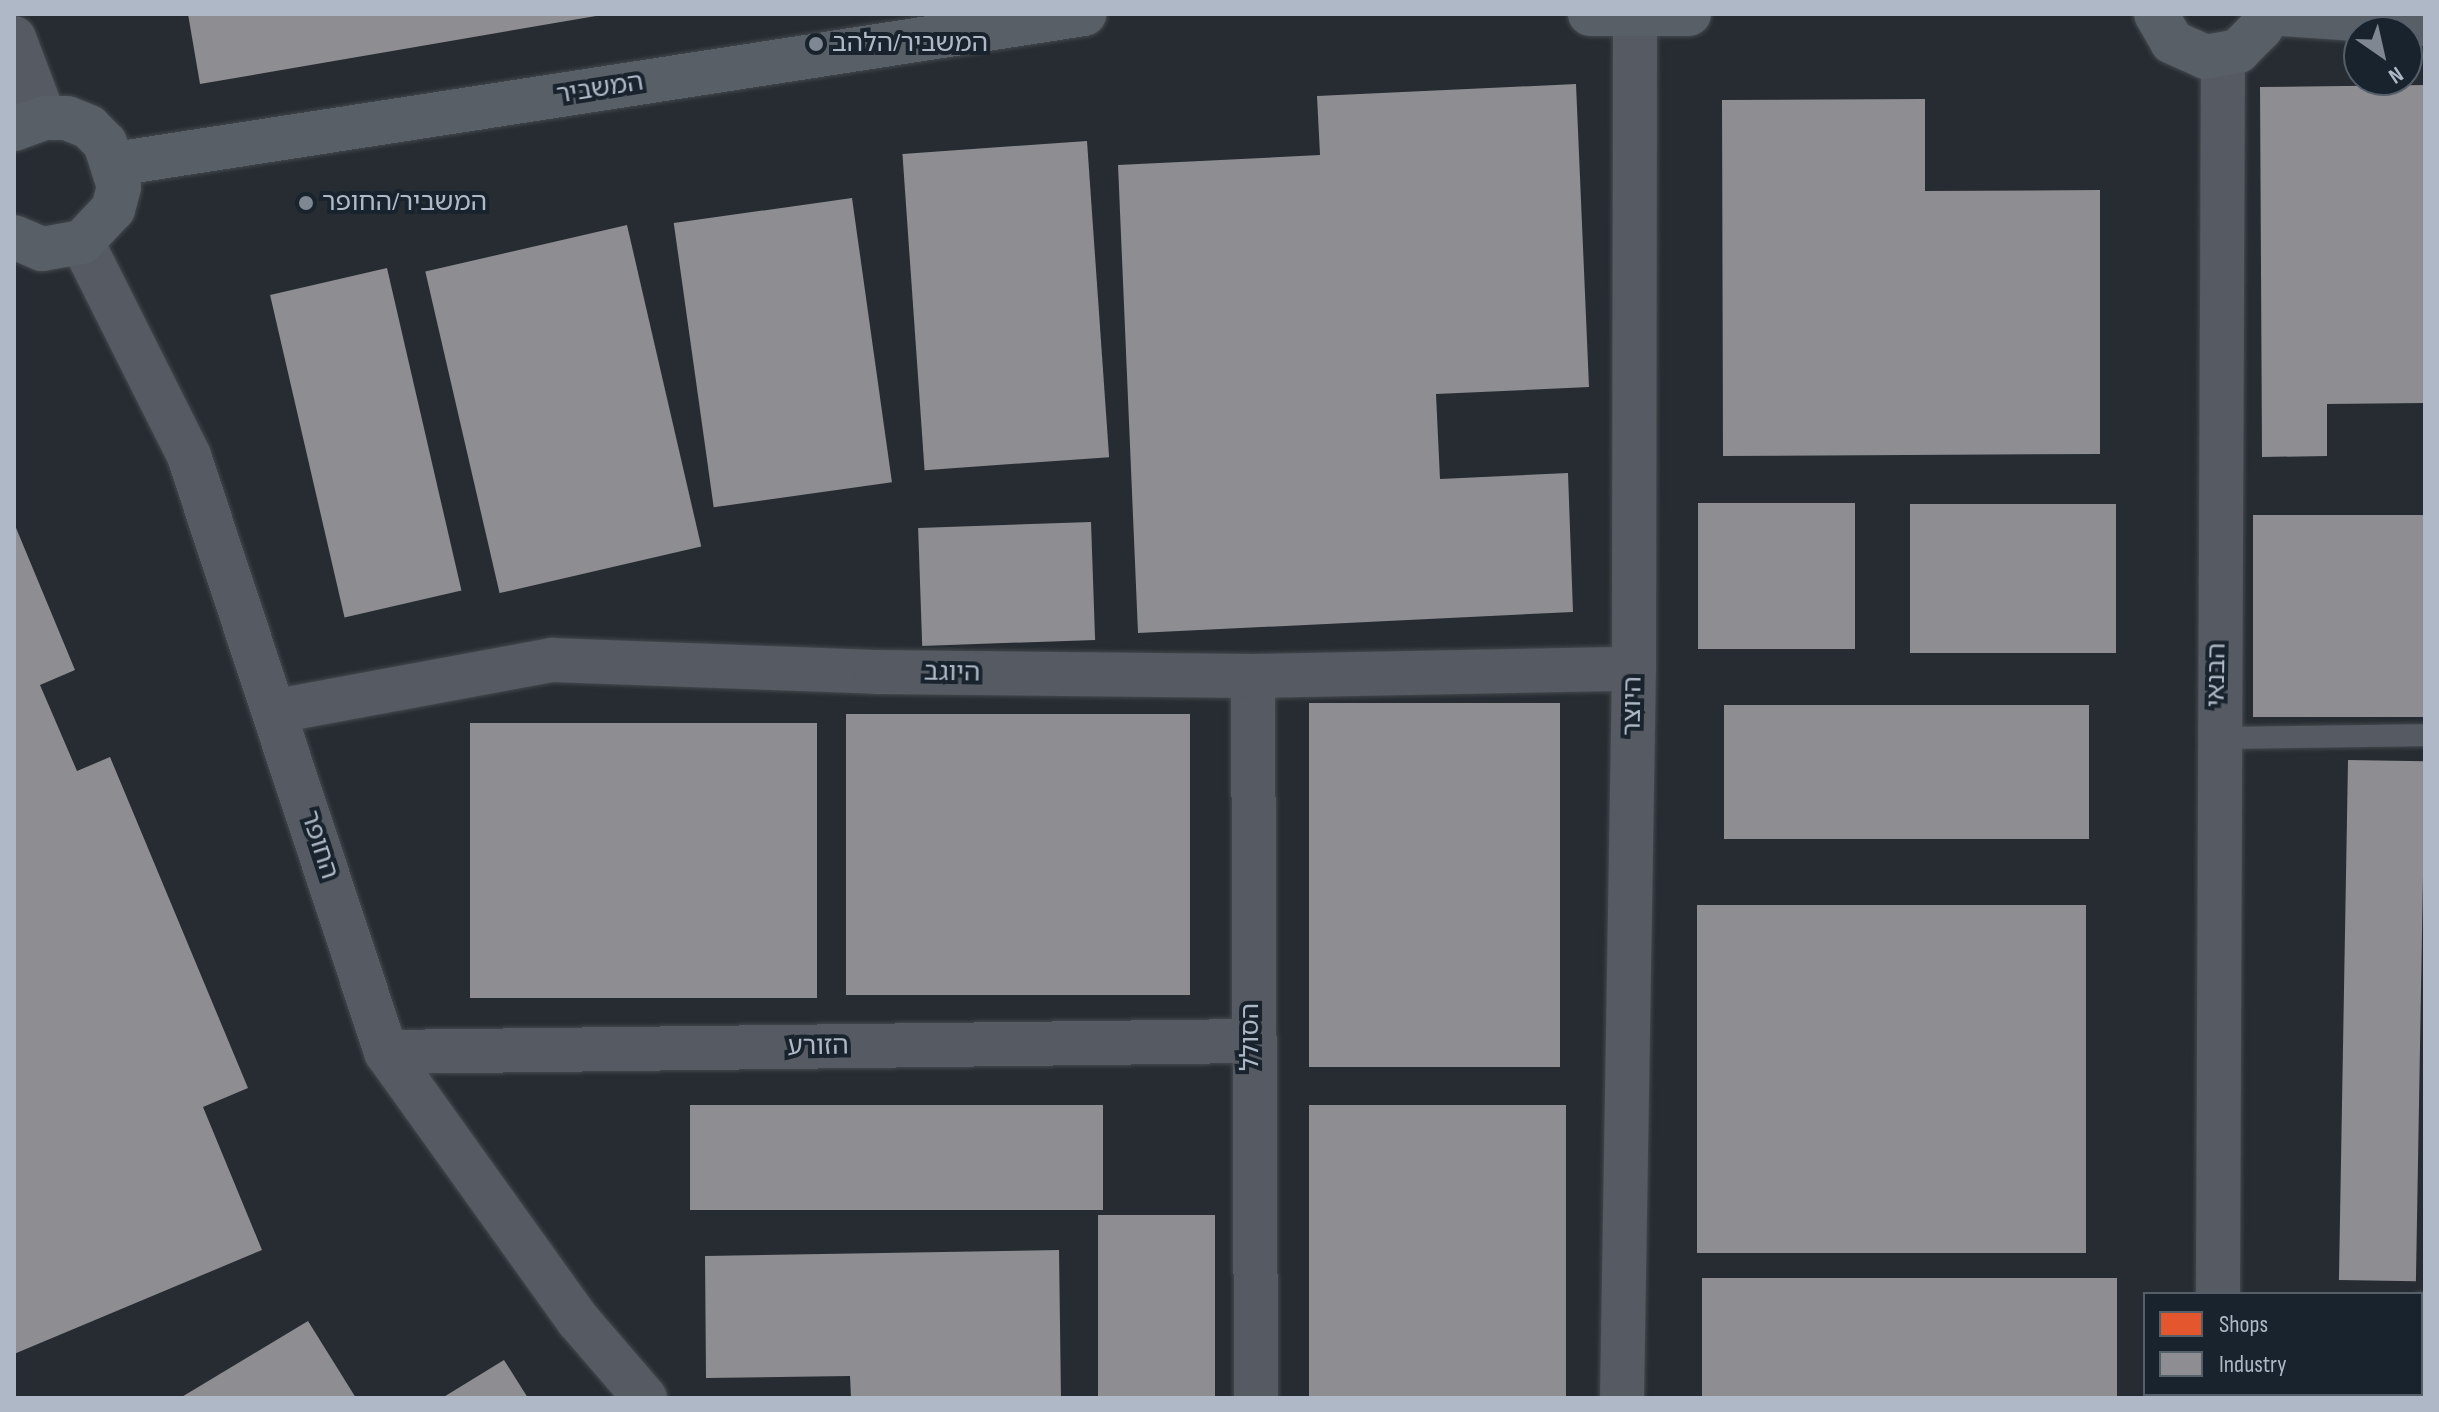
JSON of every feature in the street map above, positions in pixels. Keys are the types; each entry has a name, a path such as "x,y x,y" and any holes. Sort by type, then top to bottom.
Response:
{"street":[{"name":"המשביר","path":"115,164 1084,14"},
{"path":"1590,14 1689,14"},
{"name":"היוצר","path":"1622,1398 1634,669 1635,14"},
{"path":"2156,14 2172,42 2187,53 2223,57 2251,40 2265,14"},
{"path":"2283,14 2425,24"},
{"path":"14,38 29,123 67,118 89,127 105,143 115,164 119,187 113,209 82,242 42,249 14,237"},
{"name":"הבנאי","path":"2218,1292 2216,738 2223,57"},
{"name":"החופר","path":"82,242 189,456 276,711 386,1052 578,1320 645,1398"},
{"name":"היוגב","path":"276,711 552,660 876,672 1253,676 1634,669"},
{"name":"הסולל","path":"1253,676 1251,1041 1256,1398"},
{"name":"הזורע","path":"386,1052 1251,1041"}],"lane":[{"path":"2216,738 2425,735"}],"building: Shops":[{"path":"2423,1362 2425,1398 2355,1398 2423,1396"}],"building: Industry":[{"path":"188,14 596,14 596,16 200,84"},
{"path":"1576,84 1589,387 1436,394 1440,479 1568,473 1573,612 1138,633 1118,165 1320,155 1317,96"},
{"path":"2423,85 2425,403 2327,404 2327,456 2262,457 2260,87 2343,86 2343,96 2423,96"},
{"path":"1925,99 1925,191 2100,190 2100,454 1723,456 1722,100"},
{"path":"1087,141 1109,457 925,470 902,154"},
{"path":"852,198 892,482 714,507 674,223"},
{"path":"627,225 701,547 500,593 425,272"},
{"path":"387,268 461,591 345,618 270,295"},
{"path":"1698,503 1855,503 1855,649 1698,649"},
{"path":"1910,504 2116,504 2116,653 1910,653"},
{"path":"2253,515 2425,515 2425,717 2253,717"},
{"path":"1091,522 1095,640 922,646 918,528"},
{"path":"14,523 75,670 40,685 77,771 110,757 248,1088 203,1107 262,1250 14,1354"},
{"path":"1309,703 1560,703 1560,1067 1309,1067"},
{"path":"1724,705 2089,705 2089,839 1724,839"},
{"path":"846,714 1190,714 1190,995 846,995"},
{"path":"470,723 817,723 817,998 470,998"},
{"path":"2348,760 2425,761 2416,1281 2339,1280"},
{"path":"1697,905 2086,905 2086,1253 1697,1253"},
{"path":"690,1105 1103,1105 1103,1210 690,1210"},
{"path":"1309,1105 1566,1105 1566,1398 1309,1398"},
{"path":"1098,1215 1215,1215 1215,1398 1098,1398"},
{"path":"1059,1250 1061,1398 851,1398 850,1376 706,1378 705,1256"},
{"path":"1702,1278 2117,1278 2117,1398 1702,1398"},
{"path":"308,1321 356,1398 180,1398"},
{"path":"504,1360 528,1398 442,1398"}],"place":[{"name":"המשביר/הלהב","path":"816,44"},
{"name":"המשביר/החופר","path":"306,203"}]}
